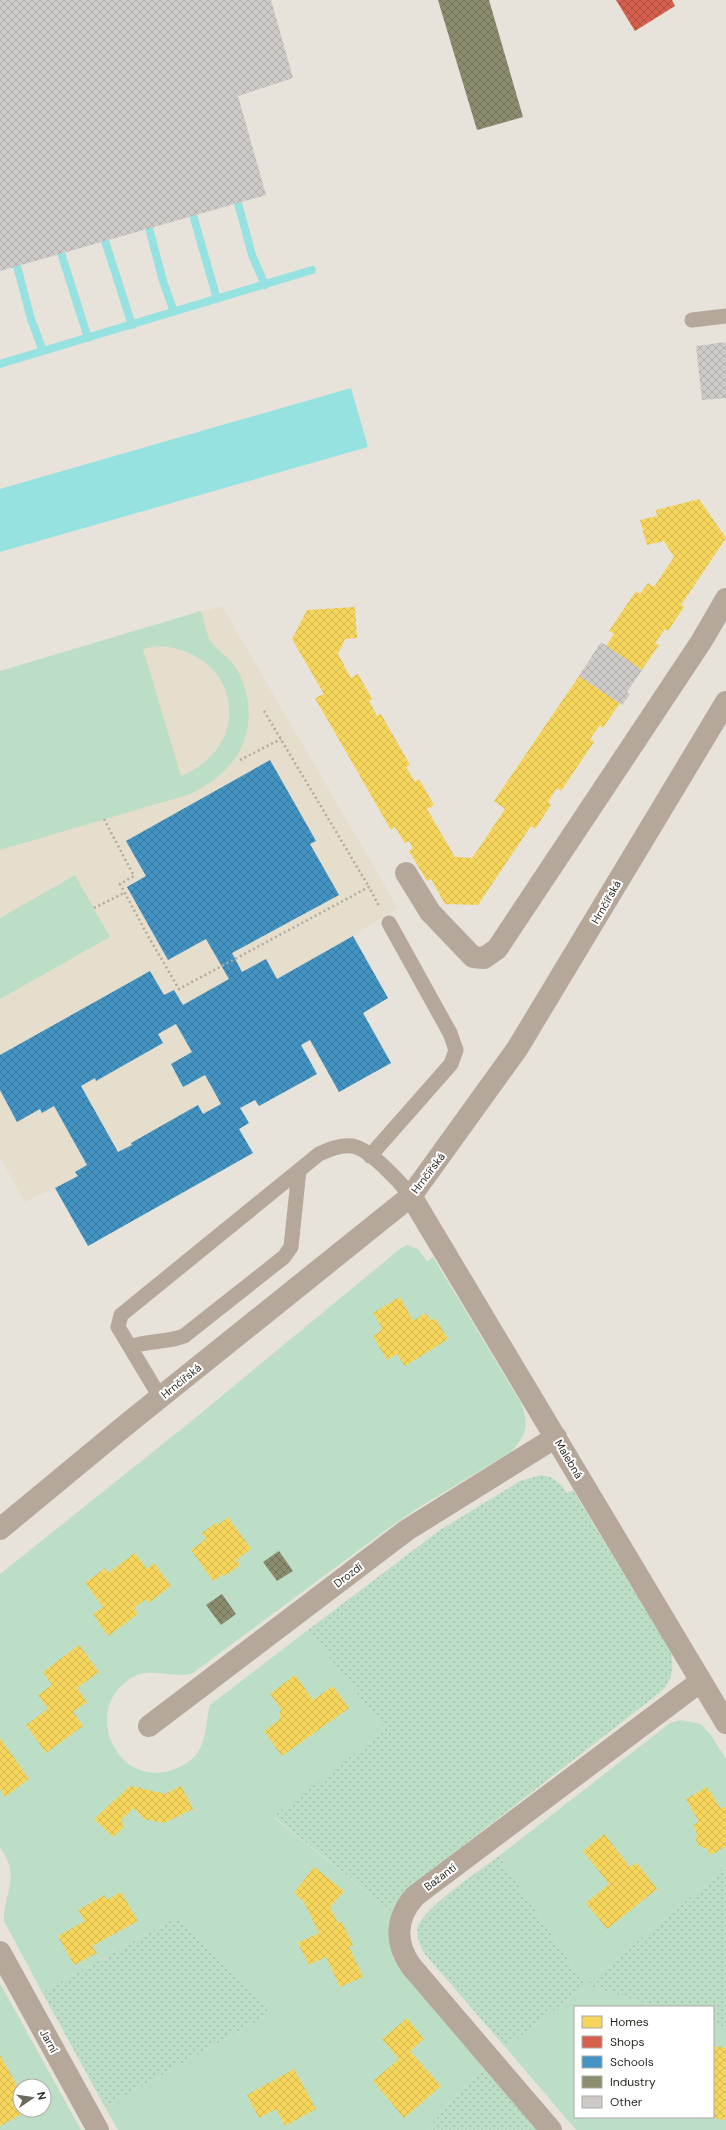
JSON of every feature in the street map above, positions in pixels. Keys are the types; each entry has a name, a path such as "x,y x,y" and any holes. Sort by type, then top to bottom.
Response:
{"street":[{"path":"406,873 430,912 473,957 484,958 497,949 696,648 726,599"},
{"name":"Hrnčířská","path":"0,1529 160,1397 411,1196 517,1049 726,702"},
{"name":"Malebná","path":"411,1196 556,1436 726,1723"},
{"name":"Drozdí","path":"149,1726 406,1530 556,1436"},
{"name":"Bažantí","path":"551,2130 411,1966 403,1954 399,1941 399,1928 402,1915 407,1905 415,1896 701,1681"},
{"name":"Jarní","path":"0,1952 98,2130"}],"lane":[{"path":"692,320 726,316"},
{"path":"370,1156 452,1064 456,1050 450,1033 389,923"},
{"path":"160,1397 118,1327 121,1316 299,1170 319,1154 338,1146 353,1146 370,1156 411,1196"},
{"path":"130,1347 142,1342 170,1342 184,1336 284,1257 292,1247 299,1170"}],"path":[{"path":"264,711 389,923"},
{"path":"240,760 281,739"},
{"path":"104,819 134,876 120,884 179,989 369,887"},
{"path":"94,908 124,893"}],"shaded area":[{"path":"222,606 398,908 353,936 388,998 363,1013 391,1063 339,1092 310,1041 301,1045 317,1074 259,1106 255,1100 241,1108 249,1123 239,1129 253,1153 88,1246 55,1188 25,1202 0,1158 0,671"}],"green space":[{"path":"201,611 210,640 237,669 245,689 249,708 248,727 243,744 234,760 222,774 206,785 187,795 0,850 0,671","holes":["157,646 185,651 206,663 221,680 228,700 228,722 221,743 205,762 181,776 143,649"]},
{"path":"75,875 110,937 0,999 0,918"},
{"path":"407,1245 418,1249 427,1261 433,1257 521,1403 526,1424 520,1441 511,1452 418,1508 386,1530 193,1673 178,1675 148,1673 133,1677 117,1691 109,1708 107,1727 113,1744 123,1759 138,1769 156,1773 177,1768 191,1760 197,1754 203,1741 210,1705 308,1630 385,1730 273,1817 392,1912 390,1937 395,1962 485,2069 461,2089 427,2130 118,2130 105,2107 275,2011 177,1917 42,1992 4,1921 4,1911 11,1876 10,1867 0,1848 0,1574 189,1423 401,1248"},
{"path":"541,1475 550,1477 556,1481 567,1493 573,1490 671,1652 672,1673 662,1691 406,1890 394,1905 392,1912 273,1816 385,1730 308,1630 440,1530 520,1481"},
{"path":"681,1720 701,1724 711,1735 726,1759 726,1869 683,1903 586,1985 654,2006 574,2006 574,2118 714,2118 714,2024 726,2028 726,2130 576,2130 506,2048 584,1987 584,1983 499,1856 670,1723"},
{"path":"499,1856 584,1983 584,1987 506,2048 424,1953 418,1937 418,1927 422,1919 430,1910"},
{"path":"726,1869 726,2028 714,2024 714,2006 654,2006 586,1985 683,1903"},
{"path":"177,1917 275,2011 105,2107 42,1992"},
{"path":"0,1984 5,1992 81,2130 0,2130"},
{"path":"485,2069 537,2130 427,2130 461,2089"}],"water":[{"path":"351,388 368,447 0,552 0,489"}],"building: Homes":[{"path":"699,499 726,538 681,605 684,607 668,631 665,629 655,643 659,645 642,670 606,646 614,634 609,631 636,591 640,594 648,583 654,587 674,557 664,541 647,545 640,520 657,516 656,510"},
{"path":"355,607 357,638 345,639 338,654 351,678 358,674 372,699 369,701 377,716 381,714 410,765 406,767 415,782 419,779 434,805 427,809 455,857 472,858 479,848 505,809 494,801 579,676 620,703 603,728 600,725 590,739 594,742 561,791 557,788 548,802 551,805 535,829 531,826 478,905 445,904 431,879 427,881 409,851 413,848 409,841 405,843 395,827 391,830 315,698 324,694 292,639 307,610"},
{"path":"400,1297 413,1321 426,1313 431,1321 435,1318 448,1339 405,1366 397,1354 387,1360 373,1336 381,1331 380,1328 382,1327 373,1313"},
{"path":"228,1517 251,1549 236,1560 240,1565 225,1576 224,1574 213,1581 191,1550 206,1539 202,1533 217,1522 218,1525"},
{"path":"135,1553 147,1569 154,1563 171,1586 149,1603 146,1599 134,1608 138,1614 108,1636 93,1614 103,1607 85,1583 105,1568 108,1573"},
{"path":"79,1645 99,1672 77,1688 87,1702 73,1712 83,1726 46,1753 26,1725 48,1709 38,1695 52,1685 43,1672"},
{"path":"295,1675 313,1700 333,1686 349,1708 282,1756 264,1731 279,1720 281,1709 270,1694"},
{"path":"0,1738 29,1779 5,1797 0,1789"},
{"path":"130,1786 165,1794 181,1786 193,1809 164,1823 144,1819 134,1808 122,1819 123,1828 113,1837 94,1819"},
{"path":"707,1787 721,1809 726,1806 726,1846 711,1855 706,1848 699,1846 696,1840 697,1833 693,1825 699,1822 686,1799"},
{"path":"604,1834 630,1867 637,1863 657,1889 607,1929 586,1903 609,1884 583,1851"},
{"path":"314,1867 344,1891 330,1907 338,1923 342,1922 353,1945 349,1947 363,1977 340,1987 326,1957 309,1965 298,1943 319,1933 304,1902 294,1893"},
{"path":"121,1892 138,1921 92,1946 97,1953 74,1965 58,1936 85,1921 78,1910 105,1895 107,1900"},
{"path":"407,2018 424,2039 410,2051 441,2086 404,2118 373,2081 399,2059 382,2039"},
{"path":"714,2046 726,2048 725,2120 713,2118"},
{"path":"0,2055 13,2078 12,2118 14,2118 0,2126"},
{"path":"294,2069 316,2109 285,2126 276,2109 259,2118 247,2095"}],"building: Shops":[{"path":"616,0 672,0 675,6 635,31"}],"building: Schools":[{"path":"270,760 316,841 310,844 339,895 232,953 242,972 266,959 277,979 353,936 388,998 363,1013 391,1063 339,1092 310,1040 301,1045 317,1074 259,1106 255,1100 240,1108 249,1123 239,1129 253,1153 88,1246 55,1188 78,1176 75,1172 87,1165 54,1106 42,1113 40,1109 17,1122 0,1090 0,1055 150,971 164,995 174,990 183,1005 229,979 206,939 168,960 127,887 146,876 126,841","holes":["176,1024 192,1052 171,1064 183,1087 205,1075 221,1104 203,1114 198,1105 118,1152 81,1086 95,1078 96,1081 163,1043 158,1034"]}],"building: Industry":[{"path":"438,0 489,0 523,117 477,130"},
{"path":"279,1551 293,1571 277,1581 263,1562"},
{"path":"222,1594 236,1614 221,1625 206,1605"}],"building: Other":[{"path":"0,0 271,0 293,78 238,96 266,195 0,271"},
{"path":"726,342 726,398 702,400 696,346"},
{"path":"601,642 642,670 627,692 630,694 622,705 579,676"}],"waterway":[{"path":"238,203 252,255 265,285"},
{"path":"193,215 217,299"},
{"path":"149,228 163,281 174,312"},
{"path":"105,241 132,325"},
{"path":"61,253 88,338"},
{"path":"17,266 31,319 43,351"},
{"path":"0,364 312,270"}]}
